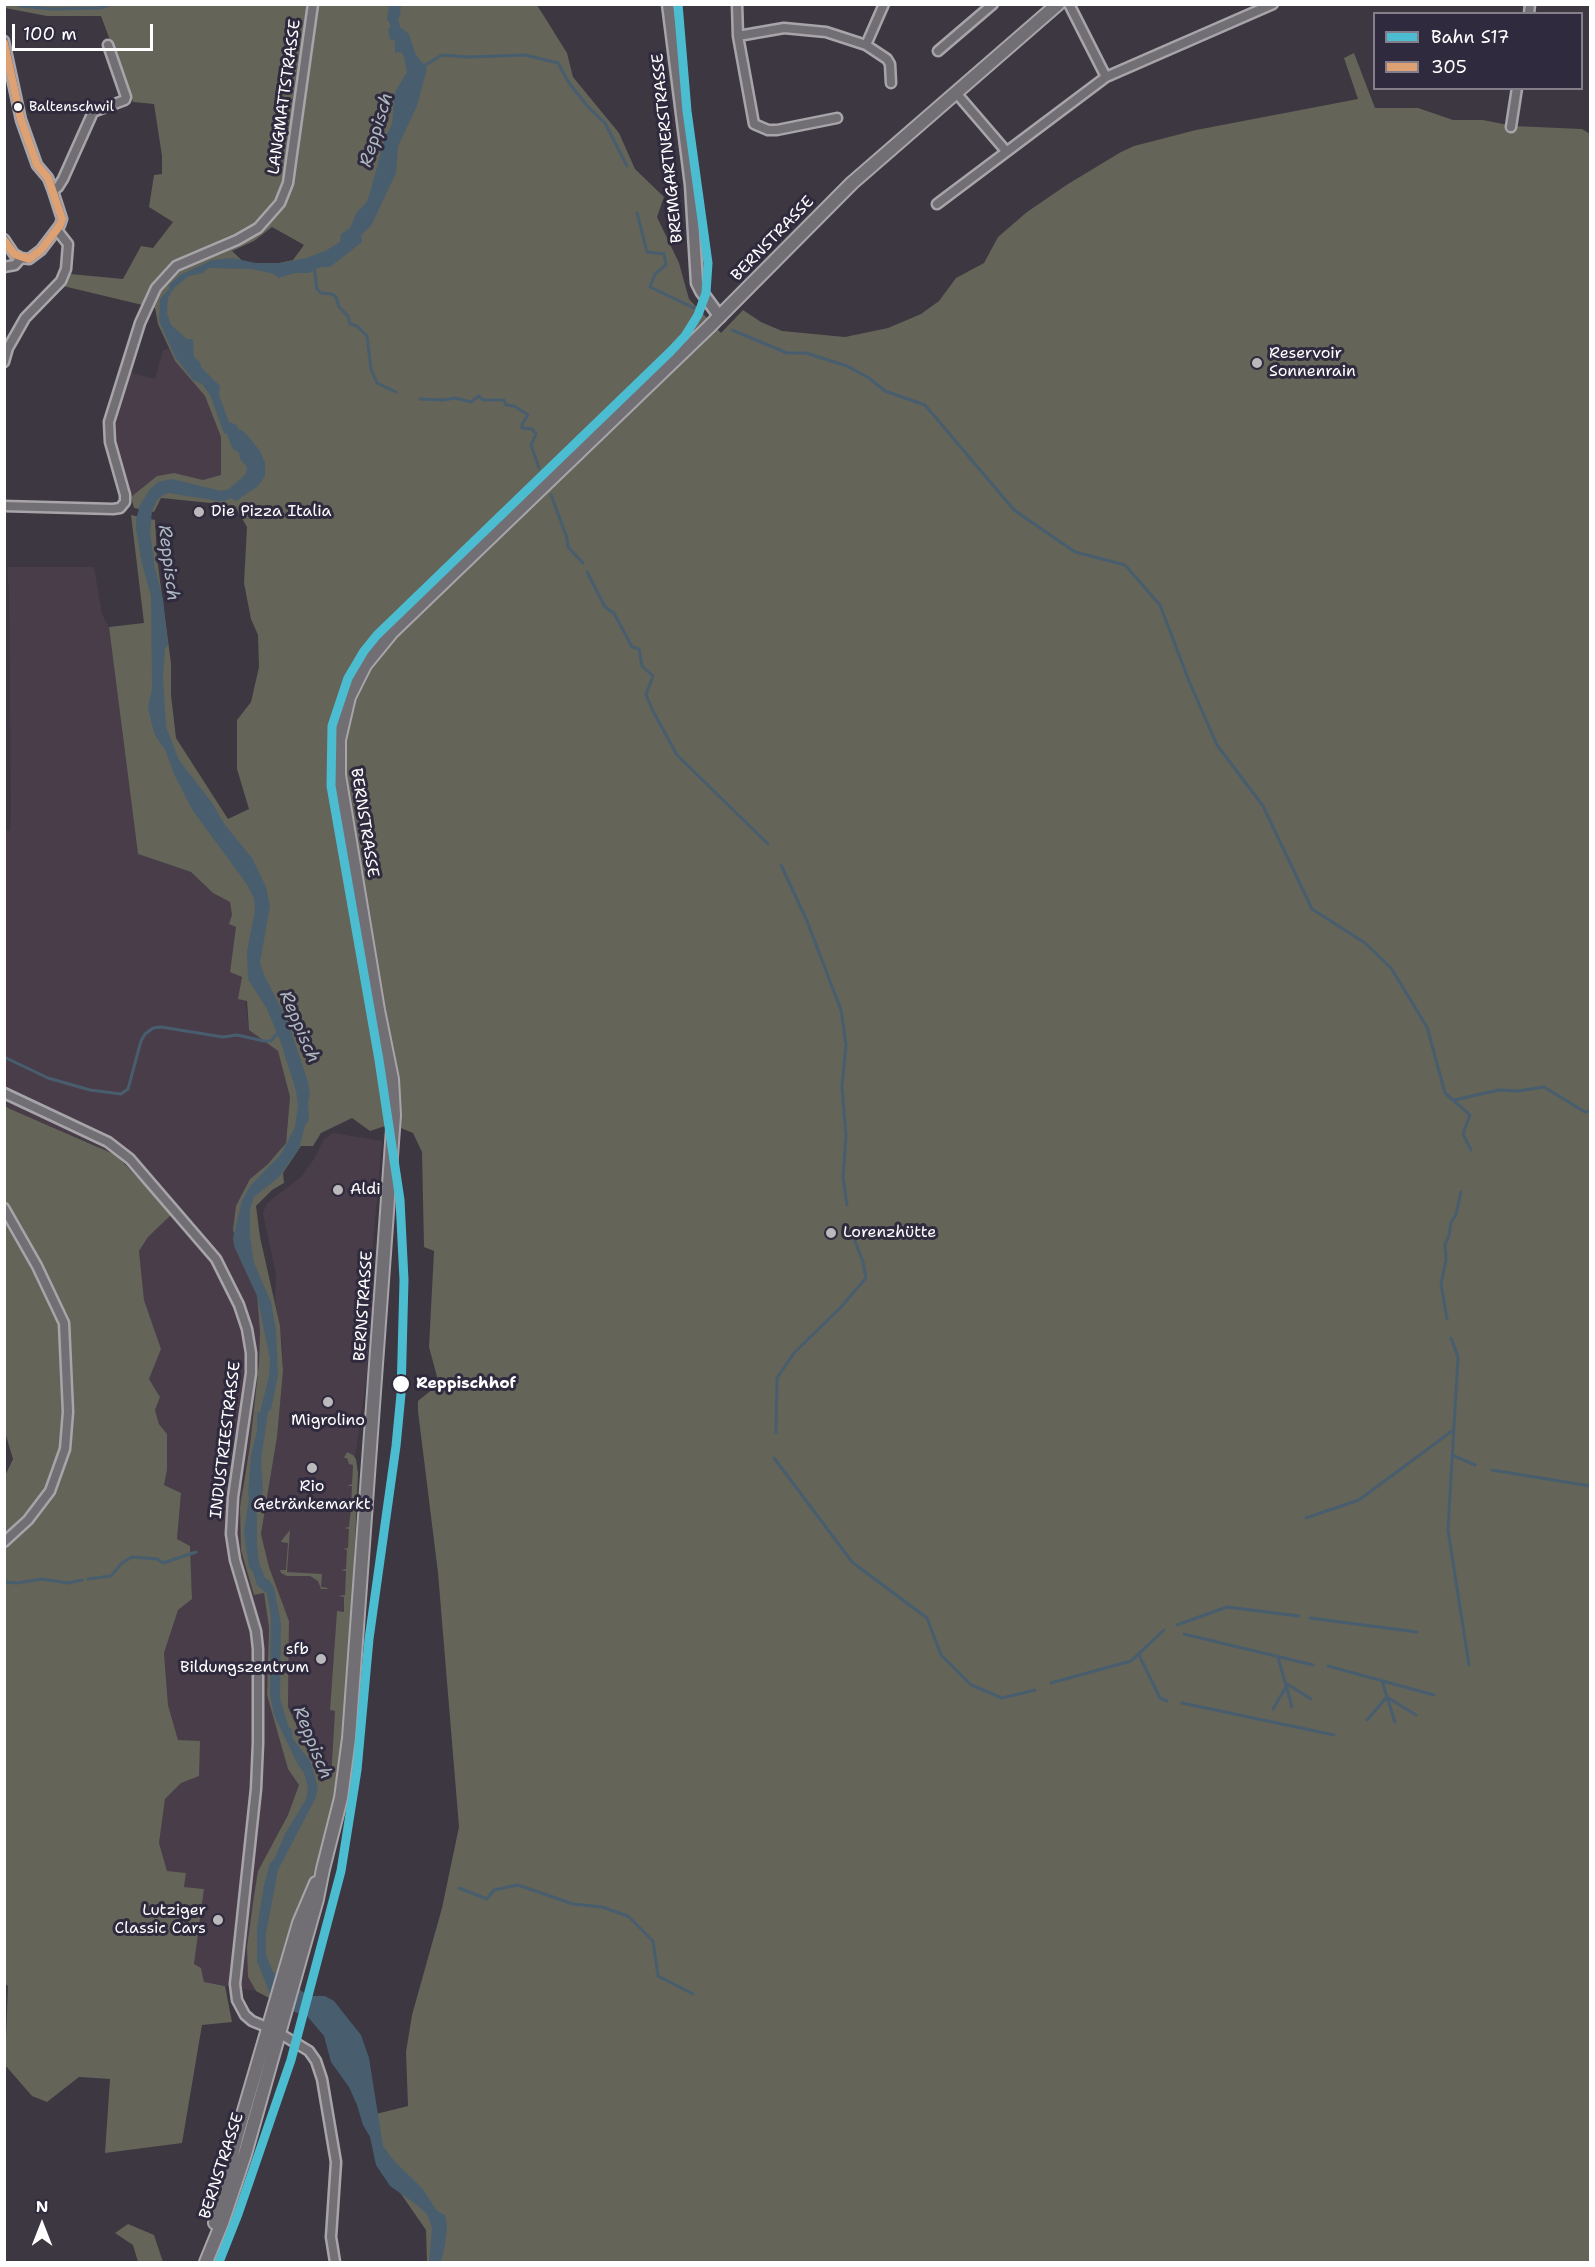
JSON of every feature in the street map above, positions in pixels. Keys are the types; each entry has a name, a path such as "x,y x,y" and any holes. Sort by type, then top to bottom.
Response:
{"main road":[{"name":"BREMGARTNERSTRASSE","path":"668,4 692,199 697,283 700,291 720,317"},
{"name":"BERNSTRASSE","path":"206,2262 222,2223 245,2154 281,2006 317,1899 347,1763 394,1115 392,1079 376,998 339,775 339,740 346,709 357,679 365,665 392,632 720,317 852,183 1058,4"}],"street":[{"name":"LANGMATTSTRASSE","path":"4,506 120,508 125,502 110,442 109,422 140,323 156,288 176,266 237,240 258,228 280,203 288,183 314,4"},
{"path":"737,4 738,36 754,124 768,130 777,130 837,118"},
{"path":"866,45 884,4"},
{"path":"938,51 993,4"},
{"path":"1069,4 1106,77"},
{"path":"937,204 1106,77 1273,4"},
{"path":"738,36 784,28 826,32 866,45 889,61 891,83"},
{"path":"4,41 21,120 37,165 48,178 62,219 57,230 36,255 29,259 14,254 4,239"},
{"path":"53,191 63,179 93,112 125,100 126,97 108,45"},
{"path":"1511,127 1517,90"},
{"path":"957,94 1006,151"},
{"path":"4,362 8,348 25,318 61,280 66,269 68,244 57,230"},
{"path":"4,267 15,265 21,258"},
{"name":"INDUSTRIESTRASSE","path":"4,1093 108,1142 130,1159 216,1259 239,1305 247,1329 251,1353 251,1373 233,1497 231,1534 235,1560 256,1631 258,1743 255,1799 235,1984 237,2000 245,2015 252,2021 309,2050 316,2061 322,2079 336,2162 331,2237 335,2262"},
{"path":"4,1208 37,1266 64,1323 68,1412 65,1449 50,1491 28,1520 4,1542"}],"shaded area":[{"path":"4,5 537,5 567,53 573,77 619,133 635,169 664,197 657,217 679,263 689,299 721,333 743,310 761,322 782,331 845,337 888,328 921,314 939,301 956,278 984,263 998,237 1027,212 1121,152 1134,146 1196,130 1358,99 1344,58 1354,53 1375,108 1418,108 1453,120 1483,120 1513,126 1582,129 1590,134 1590,2262 427,2262 426,2230 385,2171 368,2116 408,2106 406,2052 412,2015 442,1908 459,1827 438,1573 418,1411 418,1401 439,1384 429,1347 434,1251 424,1247 422,1152 413,1133 391,1124 370,1131 352,1118 321,1133 313,1146 301,1146 283,1173 284,1183 272,1190 256,1206 260,1237 280,1326 283,1371 277,1437 261,1534 269,1567 289,1621 288,1707 321,1777 331,1777 335,1711 330,1710 337,1611 344,1612 344,1597 338,1596 345,1595 346,1571 341,1570 346,1569 347,1550 343,1549 348,1548 349,1529 344,1528 349,1527 351,1508 345,1507 351,1506 352,1486 347,1486 352,1484 353,1465 349,1464 347,1458 344,1458 347,1452 356,1459 358,1473 352,1613 342,1745 336,1789 329,1826 316,1868 269,1998 256,1991 248,1977 247,1947 254,1896 258,1871 288,1815 299,1785 288,1769 267,1695 269,1628 264,1593 254,1595 241,1550 240,1507 250,1445 260,1332 257,1295 233,1230 236,1206 250,1179 268,1164 286,1143 290,1097 278,1051 249,1030 247,1001 238,999 242,977 230,972 236,927 229,924 232,915 230,902 213,893 191,872 138,854 109,627 144,623 131,515 155,520 157,558 171,663 171,695 176,738 228,819 249,809 237,769 237,720 251,702 259,667 258,635 251,619 244,583 247,527 236,508 211,503 161,498 154,512 134,508 131,497 157,476 174,473 203,480 221,475 221,437 205,396 175,361 158,324 155,308 63,286 70,274 123,279 141,246 153,248 173,222 149,207 154,175 162,174 162,156 154,104 133,102 101,16 47,16 5,8","holes":["272,227 304,245 293,260 251,269 232,251 254,241"]},
{"path":"169,349 175,361 205,396 221,437 221,476 203,481 174,473 158,476 131,497 113,441 112,426 116,410 128,372 155,379 163,350"},
{"path":"7,567 94,567 102,614 109,627 138,854 191,872 213,893 230,902 237,927 230,971 242,977 249,1030 278,1051 290,1097 286,1143 268,1164 250,1179 240,1254 257,1295 260,1332 250,1445 242,1483 254,1595 264,1593 269,1628 267,1695 288,1769 299,1785 288,1815 258,1871 248,1977 256,1991 204,1982 201,1968 194,1964 204,1889 184,1887 186,1873 167,1871 159,1843 165,1799 181,1783 200,1742 178,1740 168,1705 164,1653 178,1610 192,1599 190,1547 177,1539 181,1493 164,1485 167,1470 167,1434 159,1424 155,1410 160,1397 149,1379 161,1349 144,1300 139,1251 148,1237 172,1214 97,1146 8,1108 5,1104 4,830 10,831 11,812"},
{"path":"4,1104 8,1108 116,1155 172,1214 148,1237 139,1251 144,1300 161,1349 149,1379 160,1397 155,1410 159,1424 167,1434 167,1470 164,1485 181,1493 177,1539 190,1546 192,1599 178,1610 164,1653 168,1705 178,1740 200,1741 199,1776 181,1783 165,1799 159,1843 167,1871 186,1873 184,1887 204,1889 194,1964 201,1968 204,1982 225,1986 232,2022 202,2025 182,2143 105,2153 110,2079 79,2077 47,2102 32,2096 5,2065 8,1986 4,1983 4,1478 13,1459 4,1429"},
{"path":"333,1133 382,1141 370,1279 373,1288 367,1374 354,1465 344,1612 337,1612 330,1710 335,1711 331,1777 321,1777 288,1707 289,1621 269,1567 261,1534 277,1437 283,1371 282,1342 275,1300 276,1275 263,1213 267,1203 301,1177 314,1159 324,1139"},
{"path":"290,1530 287,1572 322,1574 321,1587 327,1589 321,1589 318,1581 310,1576 287,1576 281,1573 280,1570 286,1570 288,1543 281,1542"},
{"path":"128,2224 154,2235 163,2262 138,2262 133,2245 115,2233"}],"water":[{"path":"387,5 401,5 398,18 400,27 409,34 416,55 427,68 417,106 398,146 396,173 371,226 361,235 362,242 330,267 320,267 309,273 295,273 278,278 274,274 252,269 208,268 203,273 189,276 175,287 168,298 167,313 171,325 187,339 193,339 194,357 220,386 219,395 229,422 237,425 239,430 249,437 260,451 265,463 265,476 258,486 236,501 231,498 218,501 169,493 163,495 157,500 152,511 150,532 155,568 163,599 168,645 165,649 163,677 166,727 179,760 212,803 225,825 252,858 266,887 270,906 260,962 292,1034 310,1095 309,1120 305,1125 299,1149 279,1177 254,1197 250,1209 250,1236 254,1263 271,1302 276,1331 278,1375 271,1409 268,1412 261,1460 263,1490 257,1506 259,1563 265,1578 274,1588 281,1624 280,1698 293,1739 310,1761 318,1787 316,1797 278,1870 266,1933 266,1955 273,1972 311,1996 325,1996 334,2001 361,2035 369,2058 383,2146 395,2162 422,2188 437,2211 445,2215 447,2226 441,2262 429,2262 432,2228 427,2214 390,2186 376,2165 370,2137 363,2125 349,2087 331,2062 324,2036 307,2016 295,2012 270,1994 257,1961 257,1928 270,1863 275,1858 285,1834 306,1799 308,1788 304,1773 274,1715 270,1694 271,1617 267,1594 257,1585 249,1567 245,1542 251,1455 257,1430 257,1413 260,1412 269,1376 270,1359 257,1296 234,1246 233,1238 242,1200 251,1185 281,1154 295,1127 298,1106 296,1091 281,1043 267,1009 248,979 247,952 255,910 254,898 246,883 193,811 174,774 165,749 154,733 148,708 152,688 151,596 136,529 140,505 150,489 158,482 172,479 221,491 229,489 246,474 247,467 240,459 239,453 232,448 227,434 224,433 210,395 202,384 193,380 175,357 159,321 160,299 169,289 169,285 180,275 212,260 232,258 256,263 281,263 307,258 340,242 341,234 350,228 357,212 369,196 385,138 392,124 395,92 407,72 404,57 401,52 395,53 395,41 390,39 388,29 391,26 387,19 389,7"}],"waterway":[{"path":"20,6 52,9 100,8 112,4"},
{"path":"422,67 442,55 469,57 525,55 558,63 569,83 589,108 605,123 627,166"},
{"path":"637,213 647,252 664,254 666,265 655,274 650,287 694,308"},
{"path":"314,267 317,289 321,293 332,294 336,297 339,307 348,316 350,324 357,326 367,336 371,369 377,383 396,392"},
{"path":"732,330 787,353 806,353 847,366 869,378 885,391 925,405 1014,510 1075,552 1125,565 1160,605 1217,745 1263,806 1312,909 1365,943 1391,968 1427,1027 1445,1093 1470,1115 1463,1134 1471,1150"},
{"path":"420,399 455,398 471,402 479,396 483,400 504,400 506,405 514,406 528,415 522,428 532,429 536,434 531,445 539,468"},
{"path":"551,495 567,538 568,547 583,563"},
{"path":"587,572 605,607 614,613 632,647 639,649 642,666 653,676 646,695 677,755 768,844"},
{"path":"781,865 807,921 841,1010 846,1045 842,1086 846,1136 843,1177 847,1205"},
{"path":"4,1057 48,1078 90,1090 121,1094 128,1089 141,1041 145,1034 153,1028 161,1027 223,1037 237,1035 264,1041 271,1041 278,1032"},
{"path":"1454,1100 1499,1090 1518,1091 1544,1087 1585,1112 1590,1111"},
{"path":"1447,1319 1441,1284 1446,1260 1445,1244 1451,1222 1456,1215 1461,1192"},
{"path":"776,1433 777,1378 794,1353 841,1307 866,1278 853,1229"},
{"path":"1451,1338 1458,1357 1448,1530 1469,1665"},
{"path":"1306,1518 1359,1500 1452,1431"},
{"path":"1452,1455 1475,1465"},
{"path":"774,1458 852,1562 927,1618 941,1655 971,1685 1002,1698 1035,1690"},
{"path":"1492,1470 1590,1486"},
{"path":"88,1579 111,1576 122,1563 132,1557 157,1559 163,1563 196,1552"},
{"path":"4,1582 17,1583 42,1579 68,1583 82,1580"},
{"path":"1177,1625 1227,1607 1299,1616"},
{"path":"1310,1618 1417,1632"},
{"path":"1051,1683 1131,1661 1164,1630"},
{"path":"1184,1634 1313,1665"},
{"path":"1139,1655 1160,1698 1167,1701"},
{"path":"1278,1657 1292,1707"},
{"path":"1328,1666 1434,1695"},
{"path":"1382,1681 1395,1722"},
{"path":"1287,1684 1311,1699"},
{"path":"1273,1709 1286,1687"},
{"path":"1367,1720 1387,1697 1416,1715"},
{"path":"1182,1703 1334,1735"},
{"path":"459,1888 487,1899 494,1890 518,1885 573,1904 602,1907 628,1916 653,1941 658,1976 693,1994"}],"rail line":[{"name":"S17","path":"219,2262 291,2060 341,1871 357,1770 369,1639 401,1394 404,1280 400,1200 379,1060 331,786 332,726 348,678 364,651 377,635 671,351 685,336 698,315 706,293 708,263 687,111 678,4"}],"transit line":[{"name":"305","path":"4,43 21,120 37,165 48,178 62,219 41,250 29,259 14,254 4,240"}],"place":[{"name":"Baltenschwil","path":"18,107"},
{"name":"Reservoir Sonnenrain","path":"1257,363"},
{"name":"Die Pizza Italia","path":"199,512"},
{"name":"Aldi","path":"338,1190"},
{"name":"Lorenzhütte","path":"831,1233"},
{"name":"Reppischhof","path":"401,1384"},
{"name":"Migrolino","path":"328,1402"},
{"name":"Rio Getränkemarkt","path":"312,1468"},
{"name":"sfb Bildungszentrum","path":"321,1659"},
{"name":"Lutziger Classic Cars","path":"218,1920"}],"water label":[{"name":"Reppisch","path":"377,130"},
{"name":"Reppisch","path":"168,563"},
{"name":"Reppisch","path":"299,1027"},
{"name":"Reppisch","path":"312,1743"}]}
